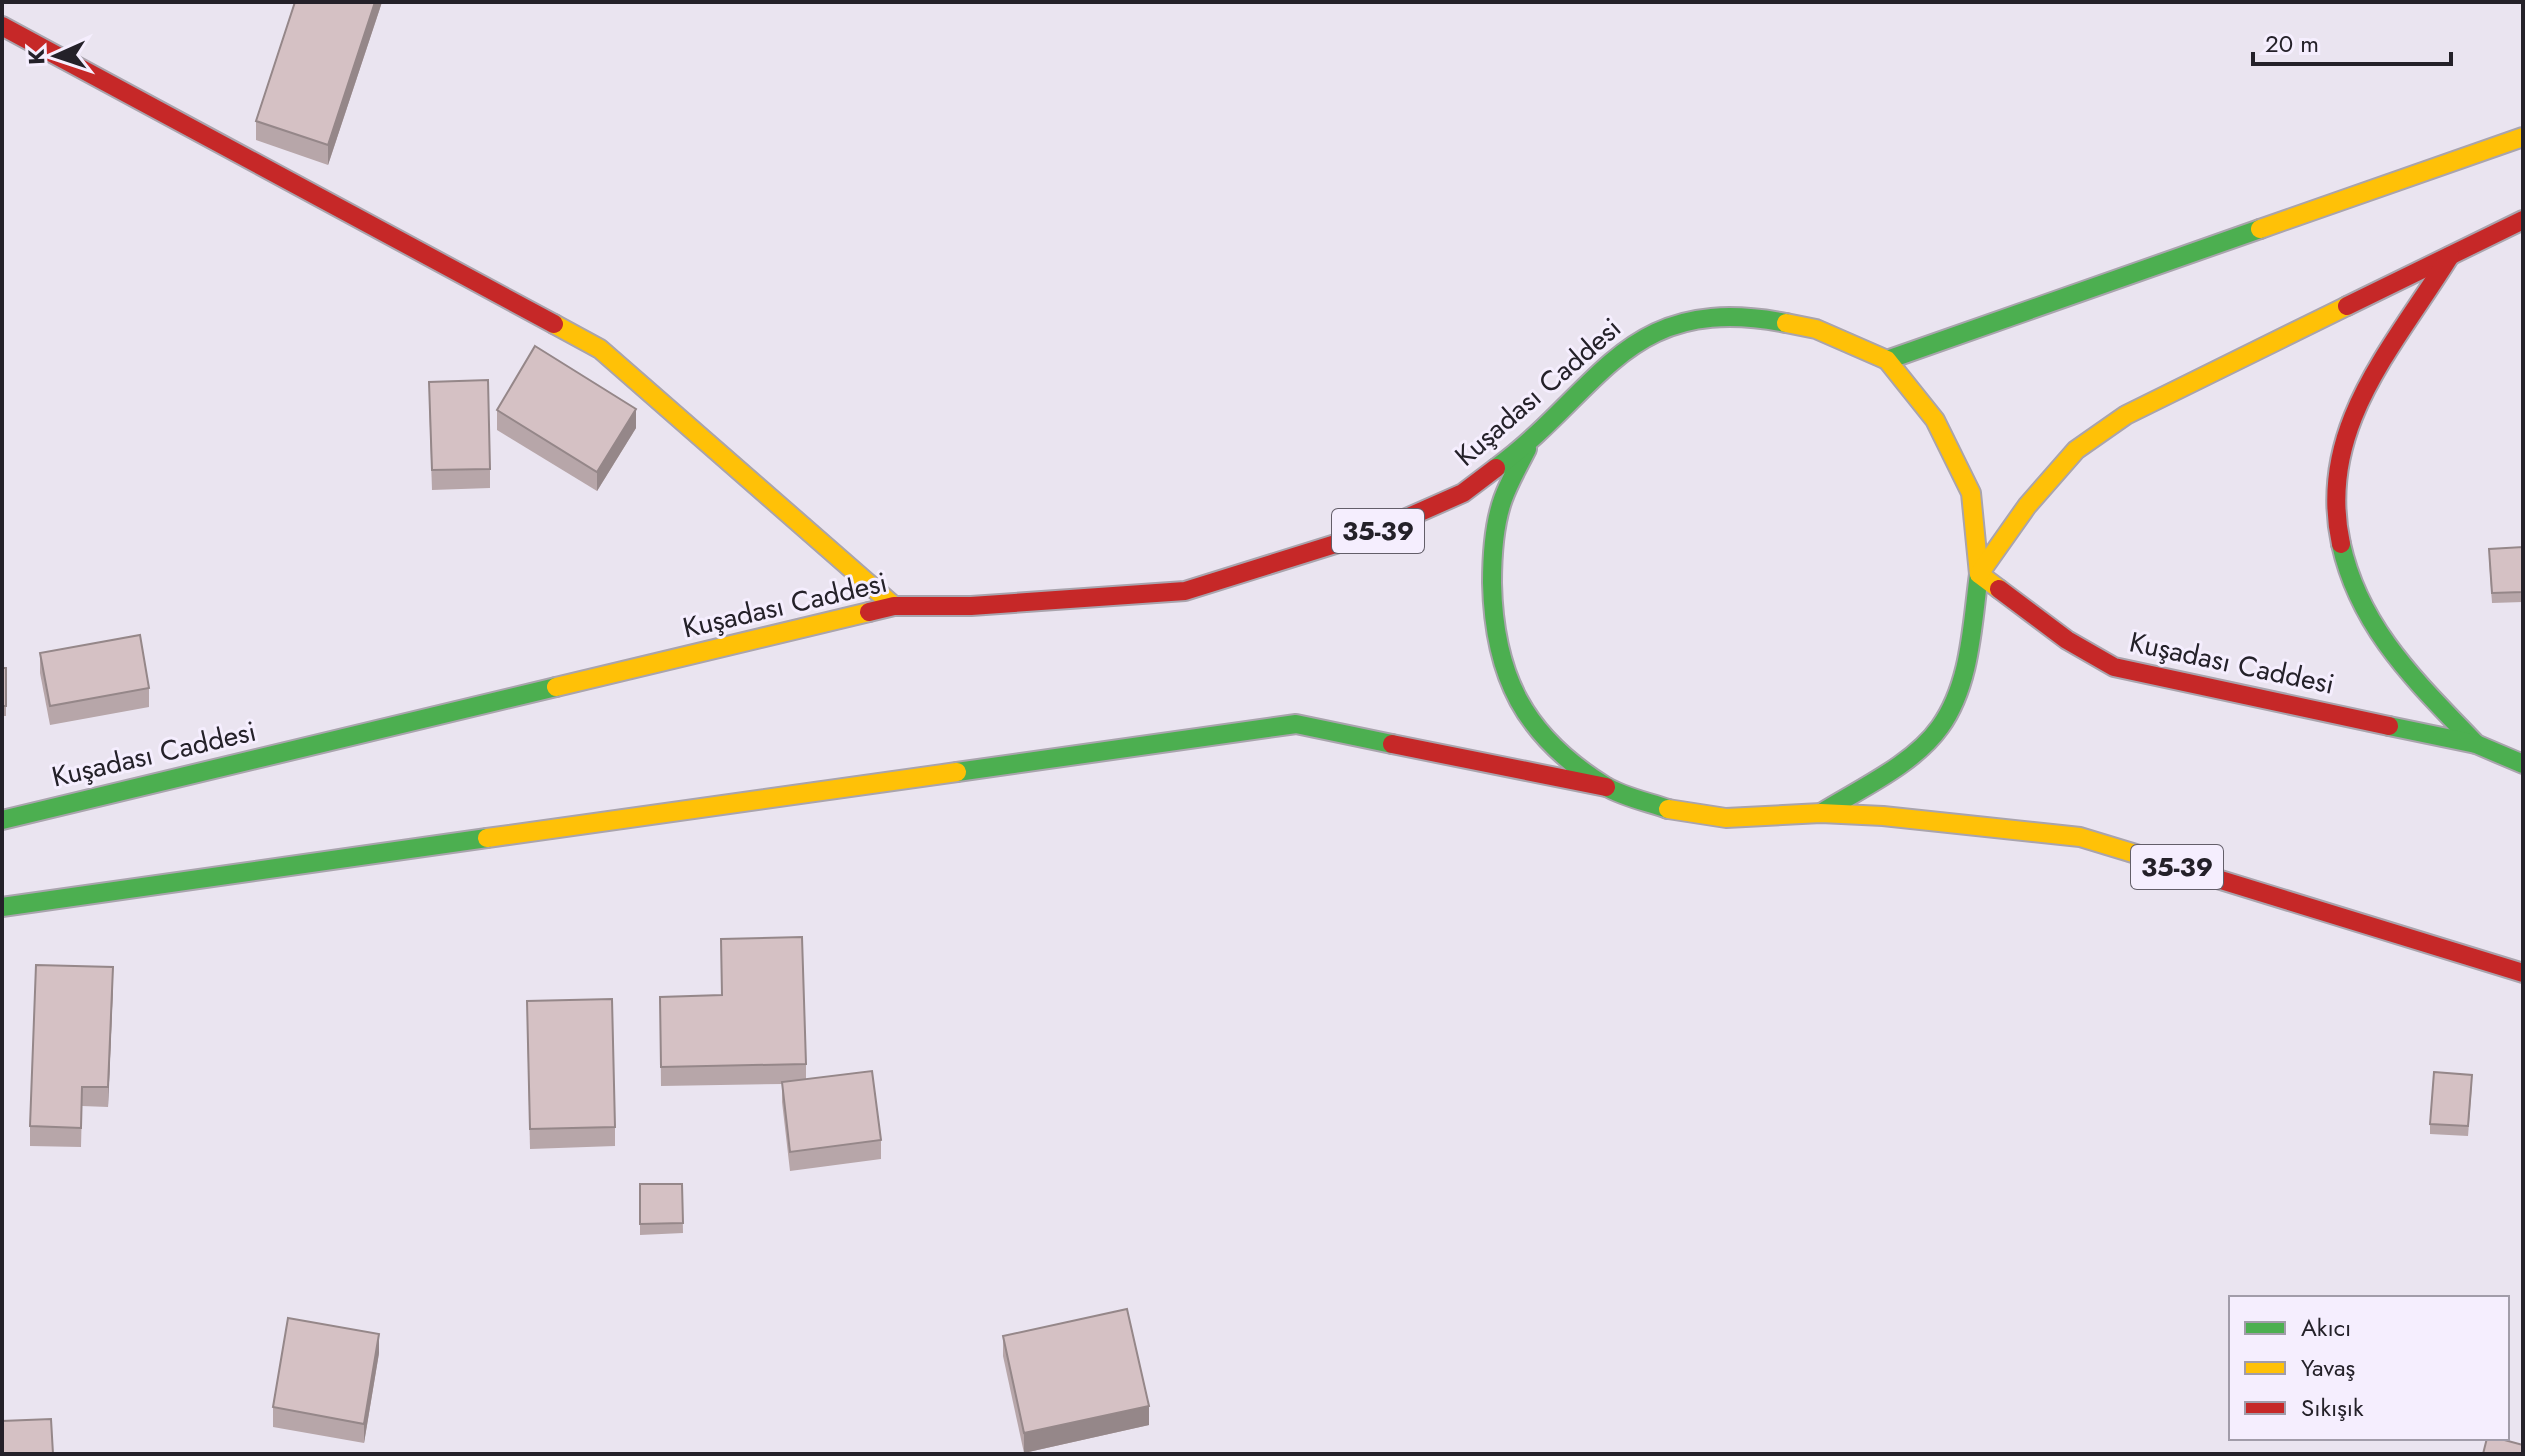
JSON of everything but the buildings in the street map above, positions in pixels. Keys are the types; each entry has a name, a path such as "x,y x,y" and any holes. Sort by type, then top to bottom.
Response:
{"main road":[{"path":"2,26 600,349 894,606"},
{"path":"1887,360 2523,137"},
{"path":"2,907 1296,724 1606,787 1669,809 1726,818 1821,813 1883,774 1940,729 1961,681 1979,574 2027,506 2076,450 2126,415 2523,220"},
{"path":"2450,256 2355,417 2339,454 2335,520 2352,579 2383,642 2476,744"},
{"name":"Kuşadası Caddesi","path":"2,820 894,606 971,606 1185,591 1377,531 1463,493 1530,443 1573,395 1611,360 1656,330 1708,318 1764,319 1816,329 1887,360 1935,420 1971,493 1979,574 2067,640 2114,667 2476,744 2523,764"},
{"path":"1530,443 1502,500 1492,560 1493,624 1500,662 1526,717 1553,745 1606,787"},
{"name":"35-39","path":"1821,813 1958,822 2080,837 2523,973"}],"traffic: fast":[{"path":"1887,360 2260,229"},
{"path":"1496,468 1533,438 1621,354 1652,334 1688,321 1732,317 1786,323"},
{"path":"1527,449 1503,499 1493,552 1494,616 1507,675 1534,724 1577,767 1612,790 1668,809"},
{"path":"2341,544 2350,575 2377,629 2413,677 2476,744"},
{"path":"1821,813 1901,765 1940,727 1964,673 1979,574"},
{"path":"2,820 556,687"},
{"path":"957,772 1296,724 1392,744"},
{"path":"2389,726 2476,744 2523,764"},
{"path":"2,907 487,838"}],"traffic: slow":[{"path":"2260,229 2523,137"},
{"path":"1979,574 2027,506 2076,450 2126,415 2347,306"},
{"path":"1786,323 1816,329 1887,360 1935,420 1971,493 1979,574 1999,589"},
{"path":"554,324 600,349 894,606"},
{"path":"556,687 869,612"},
{"path":"487,838 957,772"},
{"path":"1668,809 1726,818 1821,813 1883,816 2080,837 2159,861"}],"traffic: jam":[{"path":"2,26 554,324"},
{"path":"2347,306 2523,220"},
{"path":"2341,544 2336,502 2339,463 2349,427 2384,357 2450,256"},
{"path":"869,612 894,606 971,606 1185,591 1377,531 1463,493 1496,468"},
{"path":"1999,589 2067,640 2114,667 2389,726"},
{"path":"1392,744 1606,787"},
{"path":"2159,861 2523,973"}]}
